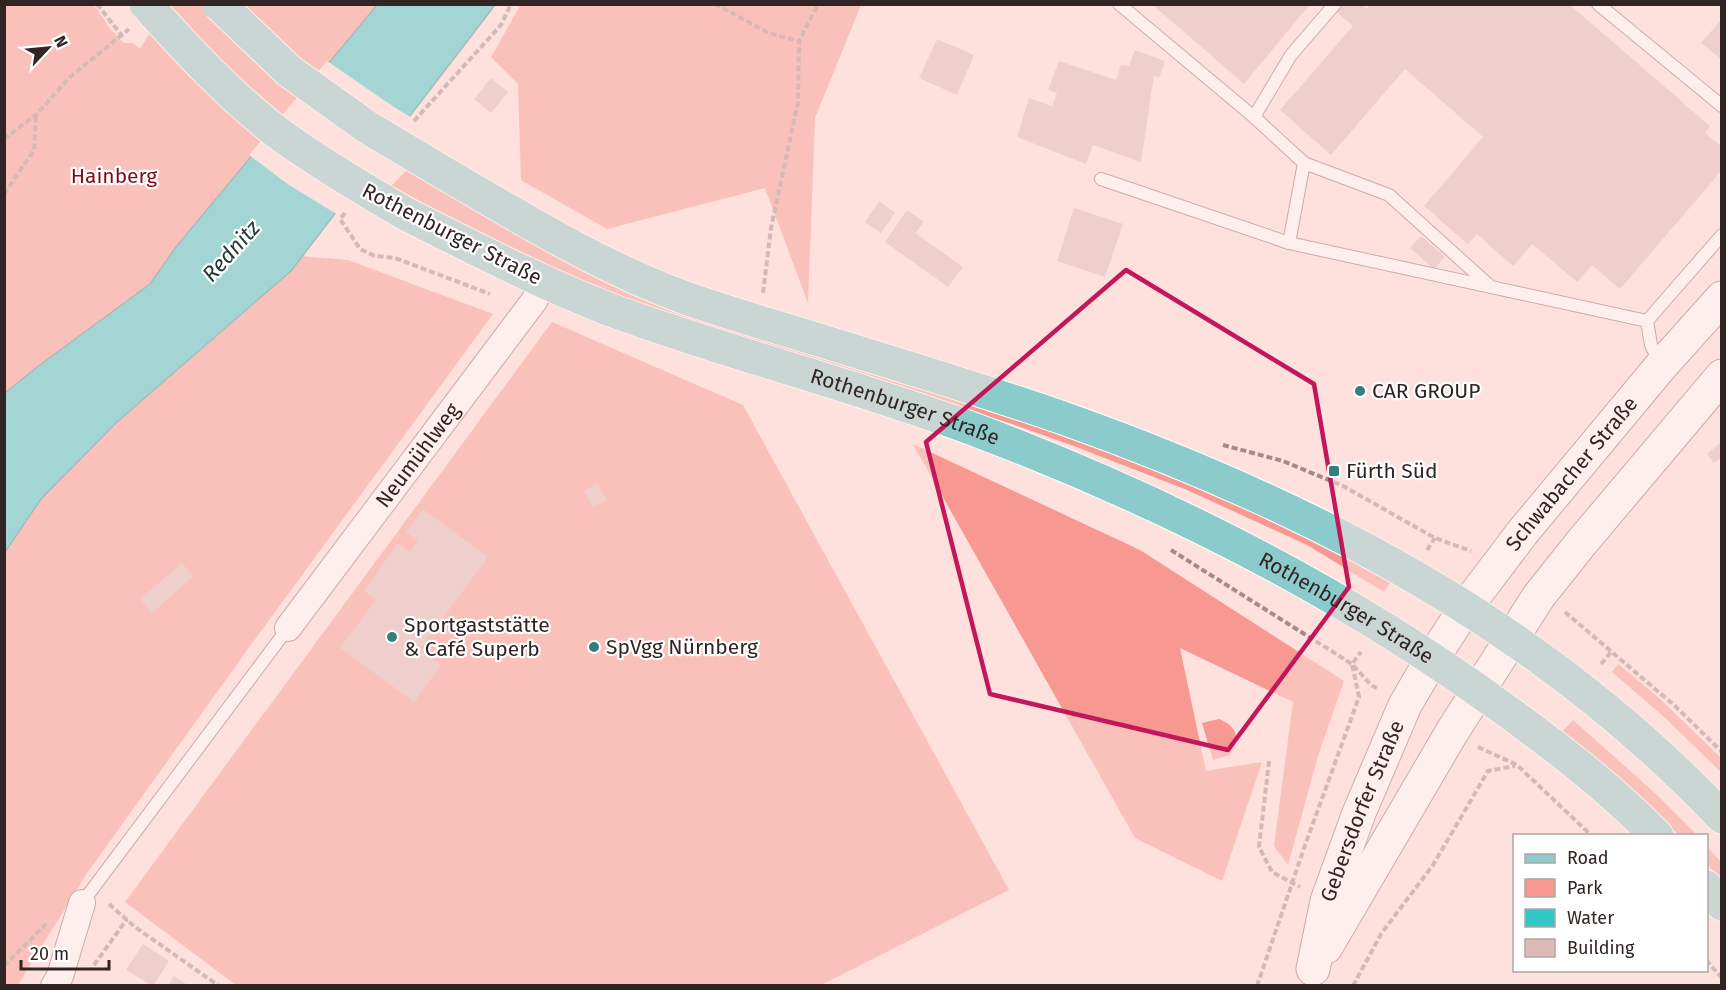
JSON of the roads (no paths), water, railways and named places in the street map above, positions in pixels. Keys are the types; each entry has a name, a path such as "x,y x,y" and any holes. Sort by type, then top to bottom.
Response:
{"main road":[{"name":"Rothenburger Straße","path":"219,4 289,71 367,127 580,250 667,291 721,310 1029,406 1153,451 1248,491 1394,563 1466,607 1511,638 1620,719 1667,760 1722,817"},
{"name":"Rothenburger Straße","path":"138,16 213,76 277,132 333,170 406,214 545,282 590,302 667,330 979,431 1161,509 1251,554 1346,606 1478,690 1569,757 1655,834"},
{"name":"Schwabacher Straße","path":"1432,659 1466,607 1522,533 1661,366 1722,298"},
{"path":"1478,690 1539,596 1722,376"},
{"name":"Gebersdorfer Straße","path":"1310,977 1327,901 1359,813 1405,705 1432,659"},
{"name":"Gebersdorfer Straße","path":"1310,977 1478,690"},
{"path":"1708,888 1722,904"}],"street":[{"name":"Neumühlweg","path":"288,628 526,311 545,282"},
{"path":"54,986 60,976 82,903"}],"lane":[{"path":"1119,4 1254,117 1304,163 1389,195 1492,288"},
{"path":"1254,117 1292,55 1335,4"},
{"path":"1598,4 1722,106"},
{"path":"1289,243 1304,163"},
{"path":"1101,179 1289,243 1647,321"},
{"path":"1647,321 1722,235"},
{"path":"1647,321 1651,345 1661,366"},
{"path":"82,903 288,628"}],"water":[{"name":"Rednitz","path":"377,5 495,5 291,271 117,422 41,499 5,552 5,393 150,284 176,247"}],"place":[{"name":"CAR GROUP","path":"1360,391"},
{"name":"Fürth Süd","path":"1334,471"},
{"name":"Sportgaststätte & Café Superb","path":"392,637"},
{"name":"SpVgg Nürnberg","path":"594,647"}],"park label":[{"name":"Hainberg","path":"114,176"}]}
